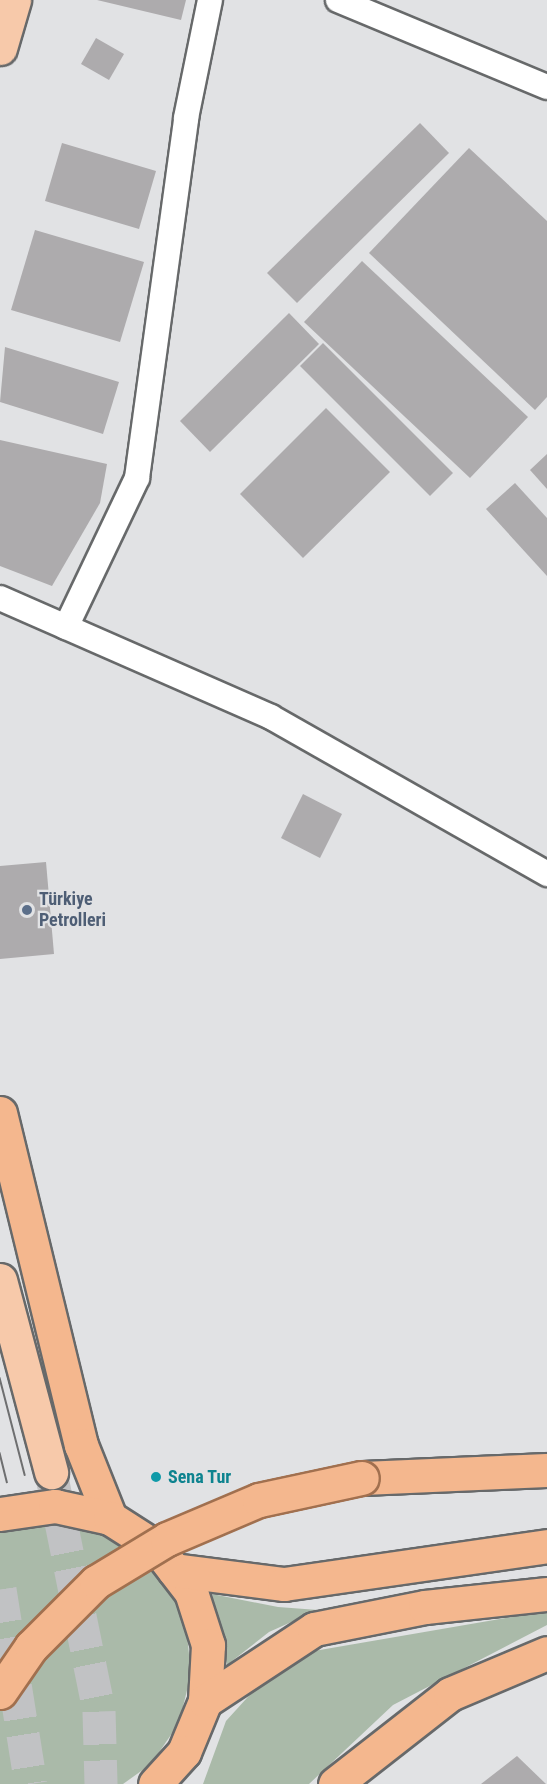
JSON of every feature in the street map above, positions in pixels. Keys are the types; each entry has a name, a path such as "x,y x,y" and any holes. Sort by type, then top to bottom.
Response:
{"highway":[{"path":"0,1113 81,1445 110,1518"},
{"path":"0,1692 31,1647 96,1582 167,1539 259,1500 362,1478 547,1470"},
{"path":"0,1514 55,1506 110,1518 157,1548 191,1592 208,1645 205,1701 168,1777"},
{"path":"174,1570 284,1584 547,1546"},
{"path":"205,1701 314,1629 425,1607 547,1594"},
{"path":"335,1784 450,1694 547,1653"}],"main road":[{"path":"0,48 14,0"},
{"path":"0,1280 51,1472"}],"street":[{"path":"66,627 137,478 186,118 210,0"},
{"path":"338,0 547,87"},
{"path":"0,598 271,717 547,874"}],"green space":[{"path":"34,1522 83,1525 129,1546 165,1580 186,1625 191,1674 179,1723 151,1764 123,1784 0,1784 0,1531"},
{"path":"212,1594 278,1607 318,1610 269,1632 227,1665"},
{"path":"547,1611 547,1625 393,1705 309,1784 203,1784 226,1721 267,1676 314,1651"}],"building":[{"path":"97,0 186,0 181,20"},
{"path":"96,38 124,54 109,80 81,64"},
{"path":"420,123 449,153 297,303 267,273"},
{"path":"62,143 156,171 139,229 45,201"},
{"path":"469,148 547,221 547,397 535,410 369,253"},
{"path":"35,230 144,262 120,342 11,310"},
{"path":"362,261 528,417 470,478 304,322"},
{"path":"289,313 319,344 210,452 180,421"},
{"path":"323,343 453,473 430,496 300,366"},
{"path":"5,347 119,382 103,434 0,402"},
{"path":"326,408 390,472 303,558 240,494"},
{"path":"0,440 107,464 100,503 52,586 0,566"},
{"path":"547,454 547,489 530,470"},
{"path":"515,483 547,518 547,576 486,509"},
{"path":"303,794 342,814 320,858 281,838"},
{"path":"46,862 54,954 0,959 0,866"},
{"path":"517,1756 546,1784 481,1784"}],"tunnel":[{"path":"51,1472 99,1711 101,1784"},
{"path":"0,1589 31,1784"}],"tram line":[{"path":"0,1378 25,1475"},
{"path":"0,1453 7,1482"}],"place":[{"name":"Türkiye Petrolleri","path":"27,910"},
{"name":"Sena Tur","path":"156,1477"}]}
